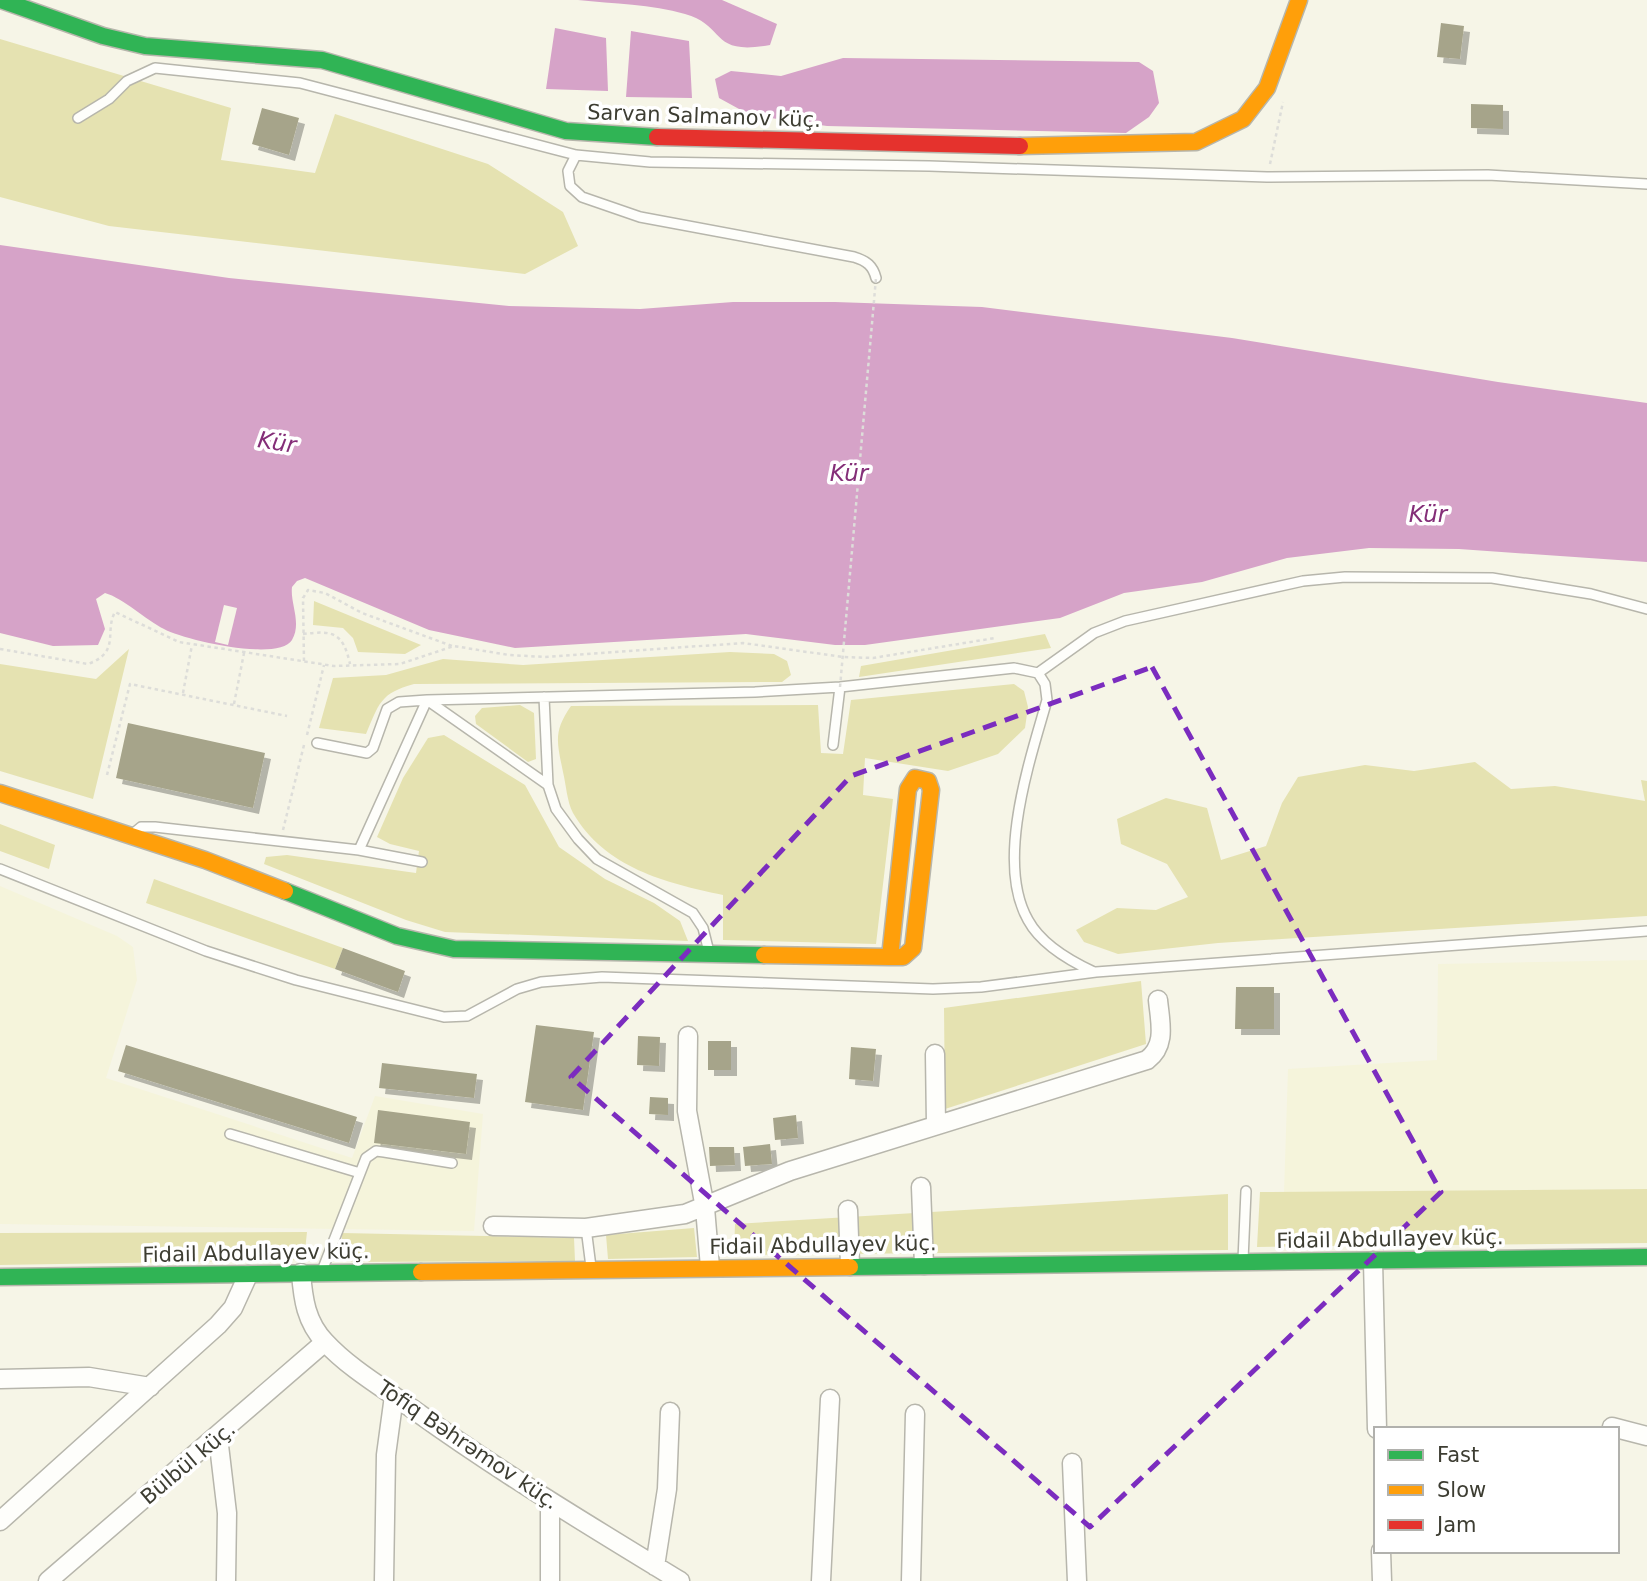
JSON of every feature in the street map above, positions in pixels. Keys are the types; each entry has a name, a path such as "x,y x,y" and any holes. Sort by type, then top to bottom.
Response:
{"street":[{"name":"Sarvan Salmanov küç.","path":"1,0 124,42 165,49 283,54 322,60 566,131 608,135 989,147 1196,142 1243,119 1267,88 1299,0"},
{"path":"0,793 216,863 351,920 434,946 890,957 908,954 916,937 931,790 928,781 922,778 915,778 908,789 890,957"},
{"path":"493,1226 586,1228 656,1220 705,1208 790,1171 1147,1060 1157,1053 1161,1040 1158,1000"},
{"path":"688,1036 687,1111 705,1208 710,1267"},
{"path":"935,1054 936,1125"},
{"path":"921,1186 924,1265"},
{"path":"848,1210 850,1265"},
{"name":"Fidail Abdullayev küç.","path":"0,1277 1647,1257"},
{"path":"1373,1261 1377,1427"},
{"name":"Tofiq Bəhrəmov küç.","path":"301,1273 305,1310 325,1342 394,1396 550,1501 680,1581"},
{"path":"0,1521 218,1325 233,1308 248,1275"},
{"name":"Bülbül küç.","path":"54,1579 325,1342"},
{"path":"0,1379 89,1377 150,1387"},
{"path":"384,1581 386,1455 394,1396"},
{"path":"821,1581 831,1399"},
{"path":"655,1566 667,1489 670,1412"},
{"path":"911,1581 915,1414"},
{"path":"1619,1429 1647,1436"},
{"path":"218,1437 227,1513 226,1581"},
{"path":"1072,1463 1077,1581"},
{"path":"550,1501 550,1581"},
{"path":"1381,1553 1382,1581"}],"lane":[{"path":"78,118 109,99 128,81 155,68 300,83 576,155 650,162 929,166 1267,177 1488,175 1647,184"},
{"path":"576,155 568,171 570,186 582,197 640,217 865,260 874,269 876,278"},
{"path":"1038,673 1094,633 1125,621 1303,581 1334,578 1492,578 1591,594 1647,609"},
{"path":"317,743 367,753 373,748 387,709 399,702 755,692 841,687 1014,668 1038,673 1045,684 1047,701 1018,825 1018,890 1028,920 1045,940 1073,962 1096,972"},
{"path":"833,745 841,687"},
{"path":"544,696 548,785 556,809 597,859 693,913 703,928 709,954"},
{"path":"359,850 427,700"},
{"path":"427,700 548,785"},
{"path":"132,837 141,827 155,827 280,844 359,850 422,862"},
{"path":"0,869 206,951 296,980 444,1017 467,1016 517,989 541,982 602,977 933,989 981,988 1096,972 1647,931"},
{"path":"230,1134 360,1173"},
{"path":"321,1273 366,1158 376,1151 452,1163"},
{"path":"1243,1262 1245,1191"},
{"path":"586,1228 591,1269"}],"path":[{"path":"841,687 876,278"},
{"path":"304,662 303,598 308,590 316,590 362,613 454,646 509,656 743,643 843,657 873,658 995,638"},
{"path":"0,649 88,664 97,661 110,645 115,612 125,614 165,637 192,645 324,665 400,664 454,646"},
{"path":"303,634 324,632 339,637 345,646 350,666"},
{"path":"183,695 192,645"},
{"path":"234,706 244,653"},
{"path":"280,844 324,665"},
{"path":"107,775 131,684 288,716"}],"highlighted area":[{"path":"1152,667 1441,1192 1090,1527 571,1077 851,776"}],"shaded area":[{"path":"0,39 231,108 221,160 315,173 335,114 488,164 563,212 578,246 525,274 109,226 0,197"},
{"path":"314,601 421,645 405,654 358,652 353,638 343,628 313,625"},
{"path":"1045,634 1051,648 859,677 861,666"},
{"path":"129,649 93,799 0,771 0,664 96,679"},
{"path":"730,652 774,654 787,661 791,675 782,682 414,684 394,691 382,701 366,734 319,728 333,678 386,675 443,659 523,665"},
{"path":"1014,684 1024,691 1028,707 1025,728 998,754 948,771 865,758 863,795 893,799 876,944 723,940 723,895 659,878 619,860 586,832 569,804 558,738 561,723 571,706 818,705 821,753 843,754 851,700"},
{"path":"520,705 534,713 536,759 528,762 476,724 475,716 482,708"},
{"path":"444,735 525,785 559,847 605,879 654,903 680,921 688,941 445,932 406,920 264,864 266,857 287,855 416,873 419,851 390,844 377,837 403,778 428,738"},
{"path":"1475,762 1511,789 1555,786 1645,801 1641,780 1647,781 1647,916 1218,943 1118,954 1084,942 1076,930 1117,908 1156,910 1188,897 1167,864 1121,844 1117,819 1166,798 1207,808 1221,860 1266,846 1282,803 1298,777 1365,765 1414,771"},
{"path":"0,824 55,845 49,869 0,851"},
{"path":"154,879 343,948 335,969 146,903"},
{"path":"0,886 117,936 133,947 137,980 106,1078 352,1158 375,1096 483,1114 474,1231 0,1224"},
{"path":"1647,960 1647,1189 1284,1193 1288,1069 1437,1060 1438,964"},
{"path":"1141,981 1146,1044 945,1109 944,1008"},
{"path":"1647,1189 1647,1243 1257,1247 1260,1192"},
{"path":"1228,1194 1228,1250 734,1255 735,1224"},
{"path":"694,1228 697,1257 608,1259 606,1235"},
{"path":"307,1232 304,1260 0,1265 0,1233"},
{"path":"342,1233 574,1238 575,1261 342,1262"}],"water":[{"path":"578,0 722,0 777,24 770,45 737,46 727,43 707,25 685,14 646,6"},
{"path":"555,28 606,38 608,91 546,89"},
{"path":"631,31 689,41 692,98 626,97"},
{"path":"843,58 1139,62 1153,71 1159,103 1149,117 1126,133 827,126 750,115 719,98 715,79 731,71 781,76"},
{"name":"Kür","path":"0,245 229,278 509,306 640,309 733,302 835,302 982,307 1232,338 1498,382 1647,403 1647,562 1459,549 1369,548 1287,558 1202,582 1124,593 1060,618 865,645 835,645 746,634 515,648 429,630 305,578 292,587 296,627 292,640 284,646 269,649 231,647 175,634 105,593 96,599 105,629 98,645 53,646 0,633"}],"pier":[{"path":"224,605 237,608 228,645 215,642"}],"building":[{"path":"1441,23 1464,26 1460,59 1437,57"},
{"path":"1471,104 1503,105 1503,129 1471,128"},
{"path":"262,108 299,118 289,155 252,144"},
{"path":"128,723 265,753 253,808 116,778"},
{"path":"343,948 405,971 398,992 335,969"},
{"path":"1236,987 1274,987 1274,1029 1235,1029"},
{"path":"536,1025 594,1032 583,1110 525,1102"},
{"path":"638,1036 660,1037 659,1066 637,1065"},
{"path":"708,1041 731,1041 731,1070 708,1070"},
{"path":"126,1045 357,1117 349,1143 118,1071"},
{"path":"851,1047 876,1049 873,1081 849,1079"},
{"path":"382,1063 477,1074 474,1098 379,1088"},
{"path":"650,1097 668,1098 668,1115 649,1114"},
{"path":"378,1110 470,1122 466,1154 374,1143"},
{"path":"796,1115 798,1138 775,1140 773,1118"},
{"path":"770,1144 772,1164 745,1166 743,1147"},
{"path":"709,1147 734,1147 735,1165 710,1166"}],"traffic: fast":[{"path":"1,0 103,36 145,46 322,60 566,131 657,137"},
{"path":"285,891 397,936 454,949 764,955"},
{"path":"850,1267 1647,1257"},
{"path":"0,1277 421,1272"}],"traffic: slow":[{"path":"1020,146 1196,142 1243,119 1267,88 1299,0"},
{"path":"764,955 890,957 903,957 913,948 931,790 928,781 915,778 908,789 890,957"},
{"path":"0,793 205,860 285,891"},
{"path":"421,1272 850,1267"}],"traffic: jam":[{"path":"657,137 1020,146"}]}
